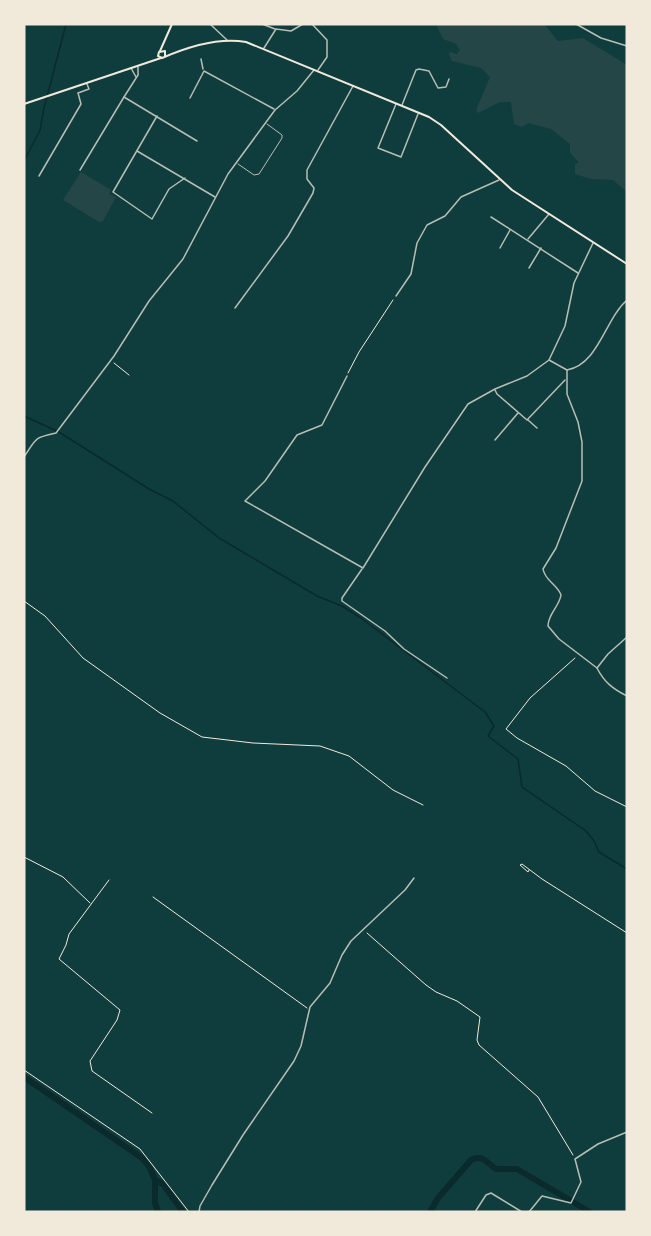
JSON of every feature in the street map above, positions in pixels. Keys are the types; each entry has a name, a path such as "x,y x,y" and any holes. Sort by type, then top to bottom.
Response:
{"main road":[{"path":"161,58 159,53 172,24"},
{"path":"24,104 208,43 227,40 246,42 419,113 441,125 499,180 627,264"},
{"path":"164,41 165,57"},
{"path":"144,64 159,53 165,51 175,53"}],"street":[{"path":"210,24 227,40"},
{"path":"262,24 291,31 303,24"},
{"path":"24,457 34,440 42,435 56,433 110,360 149,301 183,259 222,182 275,110 297,92 327,57 327,40 312,24"},
{"path":"576,24 601,38 627,46"},
{"path":"264,48 276,29"},
{"path":"190,98 204,71 201,58"},
{"path":"80,170 136,78 139,72 138,66"},
{"path":"131,68 136,78"},
{"path":"401,106 416,70 429,72 438,88 446,87 448,79"},
{"path":"204,71 275,110"},
{"path":"39,176 81,104 78,93 89,89 87,83"},
{"path":"235,308 288,236 313,193 314,188 307,179 307,170 353,86"},
{"path":"124,97 197,141"},
{"path":"397,104 378,147 386,151 401,157 419,113"},
{"path":"157,116 113,192 152,219 169,189 185,178"},
{"path":"136,150 215,197"},
{"path":"396,296 411,274 417,243 427,225 445,216 461,197 499,180"},
{"path":"528,240 528,237 549,214"},
{"path":"491,217 578,273"},
{"path":"500,248 511,229"},
{"path":"447,678 404,650 385,631 342,601 342,598 468,404 495,389 527,376 549,360 565,326 578,273 593,243"},
{"path":"529,268 541,248"},
{"path":"549,360 567,370 578,366 588,358 619,308 627,300"},
{"path":"567,370 568,401 578,422 582,442 582,482 556,548 543,569 547,579 557,587 561,595 550,616 548,626 551,632 597,668 603,680 627,696"},
{"path":"347,376 322,425 297,435 265,481 244,501 363,568"},
{"path":"527,420 566,379"},
{"path":"495,389 497,394 537,428"},
{"path":"495,440 519,412"},
{"path":"597,668 608,654 627,637"},
{"path":"199,1212 212,1185 298,1054 309,1010 330,983 351,941 405,890 414,878"},
{"path":"529,1212 542,1196 572,1202 581,1182 575,1159 593,1147 627,1132"},
{"path":"475,1212 486,1195 491,1193 522,1212"}],"lane":[{"path":"236,163 254,175 259,174 282,138 282,135 265,123"}],"path":[{"path":"347,376 359,352 396,296"},
{"path":"110,360 129,375"},
{"path":"24,601 45,616 83,658 159,713 202,737 253,743 320,746 349,756 393,790 423,805"},
{"path":"579,654 530,698 506,729 525,743 566,766 596,791 627,807"},
{"path":"24,857 63,877 92,904"},
{"path":"529,870 627,933"},
{"path":"109,880 69,934 59,959 120,1010 113,1026 90,1061 90,1068 152,1113"},
{"path":"153,897 309,1010"},
{"path":"363,930 426,985 457,1001 480,1017 477,1040 479,1045 530,1088 575,1159"},
{"path":"24,1070 140,1149 189,1212"}],"shaded area":[{"path":"436,24 544,24 558,41 583,38 627,65 627,192 613,180 591,179 575,174 575,164 579,163 570,152 570,144 551,129 528,123 522,127 514,124 511,102 500,102 478,113 476,110 490,77 481,68 452,61 450,52 457,54 460,50 456,44 443,39"},
{"path":"81,172 111,190 109,194 116,197 103,221 99,222 63,200"}],"waterway":[{"path":"24,161 40,130 66,24"},
{"path":"134,24 145,24"},
{"path":"24,416 59,432 149,489 173,501 219,538 317,596 342,606 361,618 485,712 494,726 488,736 518,759 522,787 586,831 599,852 627,869"},
{"path":"24,1077 142,1158 149,1166 155,1180 163,1184 183,1212"},
{"path":"430,1212 438,1198 475,1158 485,1160 496,1169 517,1169 590,1212"},
{"path":"155,1180 155,1203 158,1212"}]}
